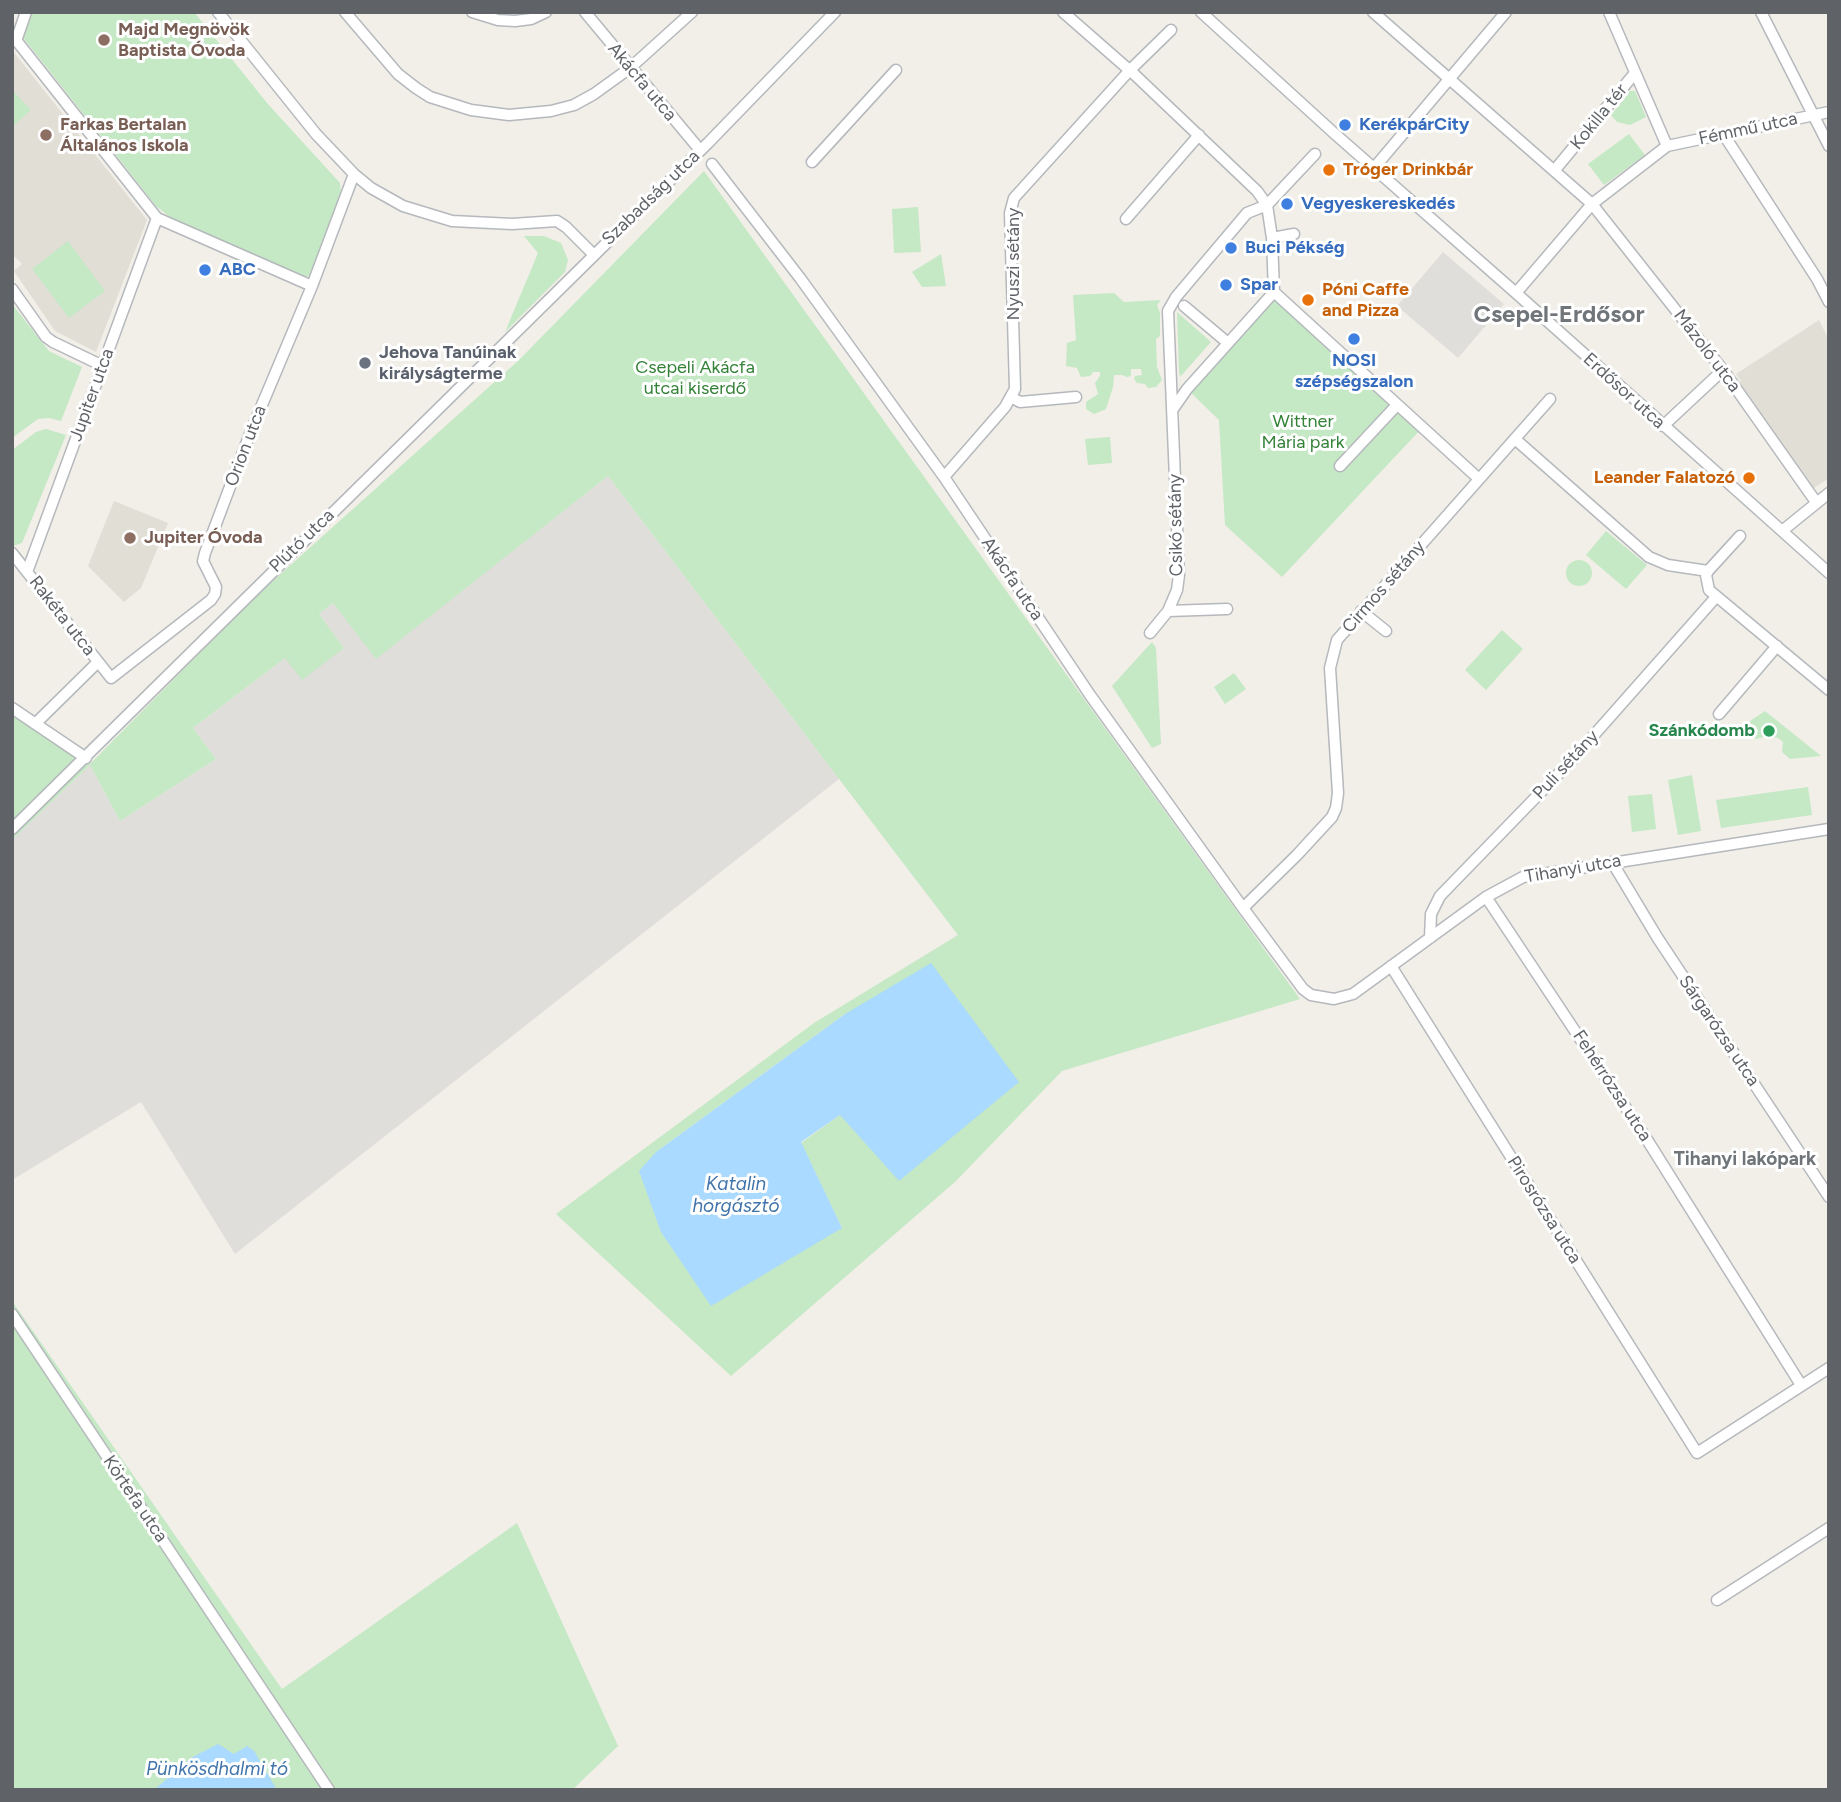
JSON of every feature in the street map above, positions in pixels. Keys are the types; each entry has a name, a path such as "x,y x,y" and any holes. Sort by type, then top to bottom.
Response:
{"street":[{"path":"26,12 14,36 157,218 312,286"},
{"name":"Szabadság utca","path":"218,12 316,134 371,188 403,206 437,218 492,223 556,221 566,227 593,254 700,150 835,12"},
{"path":"345,12 398,74 430,97 471,110 509,115 551,111 574,105 594,94 630,68 692,12"},
{"path":"472,12 498,20 515,21 531,19 546,12"},
{"name":"Akácfa utca","path":"585,12 700,150"},
{"path":"1063,12 1199,135 1257,191 1267,205 1272,238 1274,292 1187,388 1173,409"},
{"name":"Erdősor utca","path":"1201,12 1829,573"},
{"path":"1374,168 1506,12"},
{"path":"1609,12 1635,73"},
{"path":"1761,12 1829,146"},
{"path":"1374,13 1592,204"},
{"name":"Nyuszi sétány","path":"1011,397 1016,380 1012,204 1018,193 1130,70 1171,30"},
{"path":"812,162 895,69"},
{"name":"Kokilla tér","path":"1553,171 1635,73 1667,146"},
{"name":"Fémmű utca","path":"1667,146 1829,112"},
{"path":"1126,219 1199,135"},
{"path":"1724,135 1829,302"},
{"path":"1516,293 1592,204 1667,146"},
{"name":"Csikó sétány","path":"1150,633 1168,611 1177,590 1179,575 1168,321 1171,303 1247,213 1267,205 1315,155"},
{"name":"Akácfa utca","path":"712,164 800,278 944,477 1090,695 1243,908 1303,989 1311,995"},
{"name":"Orion utca","path":"111,678 211,600 215,594 216,587 204,561 205,554 354,174"},
{"name":"Mázoló utca","path":"1592,204 1723,370 1816,502"},
{"name":"Jupiter utca","path":"27,572 157,218"},
{"path":"1272,238 1294,234"},
{"name":"Plútó utca","path":"12,829 593,254"},
{"path":"12,289 46,337 103,366"},
{"path":"1274,292 1479,479"},
{"path":"1184,306 1228,343"},
{"path":"1663,426 1723,370"},
{"path":"944,477 1011,397 1020,402 1076,397"},
{"name":"Cirmos sétány","path":"1243,908 1297,855 1332,817 1336,808 1338,793 1331,661 1337,640 1550,399"},
{"path":"1340,466 1397,405"},
{"path":"1515,439 1649,557 1668,565 1707,571"},
{"path":"1782,531 1829,493"},
{"path":"1740,536 1707,571 1709,590 1829,690"},
{"name":"Rakéta utca","path":"12,553 111,678"},
{"name":"Puli sétány","path":"1430,938 1430,914 1440,897 1571,761 1716,597"},
{"path":"1168,611 1227,609"},
{"path":"1361,611 1386,631"},
{"path":"1719,714 1777,646"},
{"path":"35,724 98,662"},
{"path":"12,708 86,758"},
{"name":"Tihanyi utca","path":"1311,995 1322,999 1345,998 1353,994 1486,897 1523,877 1829,829"},
{"name":"Sárgarózsa utca","path":"1612,862 1657,937 1829,1197"},
{"name":"Fehérrózsa utca","path":"1486,897 1646,1138 1801,1385"},
{"name":"Pirosrózsa utca","path":"1391,967 1697,1453 1801,1385"},
{"name":"Körtefa utca","path":"12,1314 329,1790"},
{"path":"1801,1385 1829,1368"},
{"path":"1717,1600 1829,1528"}],"shaded area":[{"name":"Farkas Bertalan Általános Iskola","path":"12,50 147,220 96,352 55,331 14,271 22,264 12,254"},
{"path":"1443,252 1504,304 1458,358 1397,306"},
{"path":"1819,320 1829,340 1829,478 1814,488 1738,383 1741,381 1736,374"},
{"path":"608,476 839,779 235,1254 141,1102 12,1180 12,840 90,765 120,821 216,759 193,728 285,658 344,648 319,614 333,603 376,658"},
{"name":"Jupiter Óvoda","path":"114,501 168,523 141,588 124,602 88,566"}],"green space":[{"path":"29,12 194,12 267,103 340,183 341,193 309,276 303,276 176,222 156,206 21,35"},
{"path":"12,90 31,110 13,126 12,125"},
{"path":"1630,91 1635,91 1646,117 1630,125 1617,122 1611,115"},
{"path":"1629,134 1645,155 1604,185 1588,164"},
{"name":"Csepeli Akácfa utcai kiserdő","path":"704,171 1300,999 1062,1071 956,1181 731,1376 556,1214 814,1023 958,935 608,476 376,659 333,603 319,614 344,648 302,680 285,658 193,728 216,759 120,821 90,765 12,840 12,709 90,764 256,596 519,360","holes":["845,1014 840,1115 801,1143 842,1228 656,1152"]},
{"path":"918,207 921,252 894,253 892,209"},
{"path":"524,236 544,236 561,243 568,260 565,272 505,332 538,253"},
{"path":"68,241 105,291 69,318 32,269"},
{"path":"941,254 946,286 922,287 912,272"},
{"name":"Wittner Mária park","path":"1274,292 1422,428 1282,577 1225,525 1219,420 1187,389"},
{"path":"1114,293 1124,302 1161,300 1157,305 1160,313 1160,336 1156,339 1157,367 1162,380 1156,387 1148,388 1134,379 1135,376 1142,375 1141,369 1131,369 1131,376 1127,377 1114,375 1106,409 1094,414 1086,409 1086,402 1098,394 1095,383 1100,372 1081,377 1077,368 1066,366 1067,343 1076,340 1073,295"},
{"path":"12,304 49,351 82,367 61,421 38,419 12,438"},
{"path":"1177,312 1211,342 1180,377 1179,372"},
{"path":"46,429 66,435 22,543 13,546 12,450 36,432"},
{"path":"1110,437 1112,463 1088,465 1085,439"},
{"path":"1606,531 1647,565 1626,589 1586,555"},
{"path":"1579,560 1588,564 1592,573 1588,582 1579,586 1570,582 1566,573 1570,564"},
{"path":"1502,630 1523,649 1486,690 1465,670"},
{"path":"1152,642 1156,648 1161,744 1152,748 1112,686"},
{"path":"1234,673 1246,689 1225,704 1214,687"},
{"name":"Szánkódomb","path":"1765,711 1821,756 1790,759 1782,752 1783,742 1778,738 1767,736 1756,739 1744,725"},
{"path":"1692,775 1701,831 1678,835 1668,780"},
{"path":"1808,787 1812,815 1721,828 1716,800"},
{"path":"1652,794 1656,829 1632,832 1628,796"},
{"path":"12,1301 282,1689 517,1523 618,1746 572,1790 277,1790 267,1776 234,1755 171,1776 154,1790 12,1790"}],"water":[{"name":"Katalin horgásztó","path":"931,963 1019,1082 899,1181 840,1115 801,1142 842,1228 711,1306 661,1232 639,1171 656,1152 845,1014"},
{"name":"Pünkösdhalmi tó","path":"218,1744 234,1754 247,1746 254,1751 277,1790 154,1790 191,1758"}],"place":[{"name":"Majd Megnövök Baptista Óvoda","path":"104,40"},
{"name":"KerékpárCity","path":"1345,125"},
{"name":"Farkas Bertalan Általános Iskola","path":"46,135"},
{"name":"Tróger Drinkbár","path":"1329,170"},
{"name":"Vegyeskereskedés","path":"1287,204"},
{"name":"Buci Pékség","path":"1231,248"},
{"name":"ABC","path":"205,270"},
{"name":"Spar","path":"1226,285"},
{"name":"Póni Caffe and Pizza","path":"1308,300"},
{"name":"NOSI szépségszalon","path":"1354,339"},
{"name":"Jehova Tanúinak királyságterme","path":"365,363"},
{"name":"Leander Falatozó","path":"1749,478"},
{"name":"Jupiter Óvoda","path":"130,538"},
{"name":"Szánkódomb","path":"1769,731"}],"district":[{"name":"Csepel-Erdősor","path":"1559,315"},
{"name":"Tihanyi lakópark","path":"1745,1159"}]}
